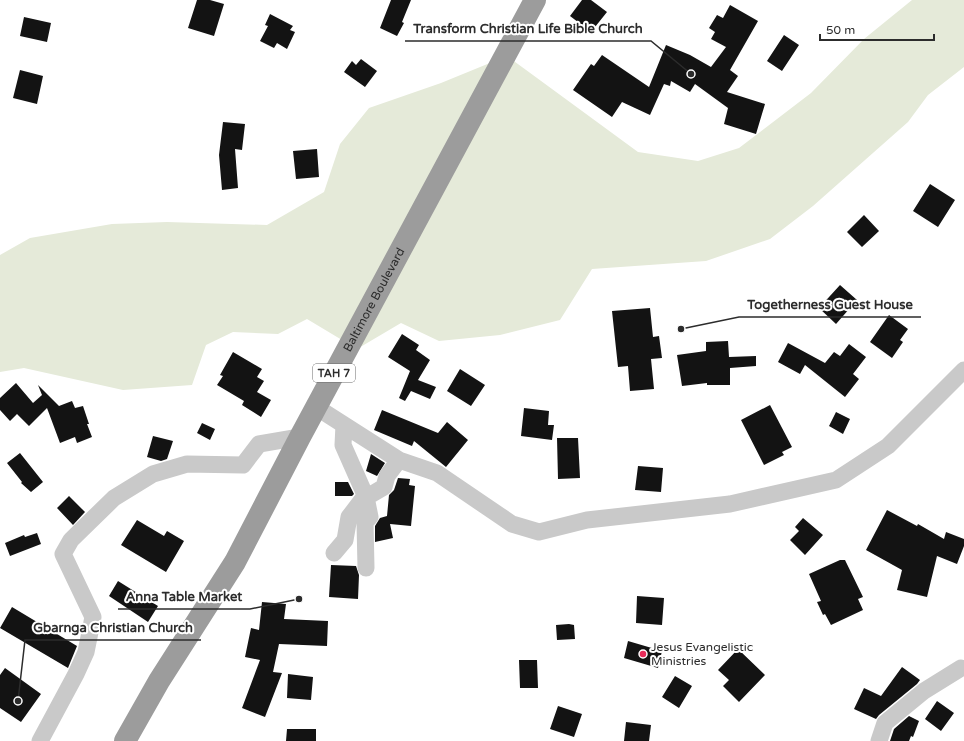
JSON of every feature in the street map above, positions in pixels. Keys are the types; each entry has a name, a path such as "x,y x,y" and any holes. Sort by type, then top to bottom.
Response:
{"highway":[{"name":"Baltimore Boulevard","path":"125,741 159,681 235,562 316,407 535,0"}],"street":[{"path":"316,407 398,460 437,473 512,524 539,532 587,520 730,504 836,480 888,446 964,370"},
{"path":"344,425 343,445 366,498 370,517 365,522 366,568"},
{"path":"40,741 76,674 86,652 93,617 62,554 71,540 114,498 153,474 187,464 242,465 259,444 300,437"},
{"path":"334,553 345,540 349,517 362,500 384,486 387,476 398,460"},
{"path":"879,741 885,723 924,691 961,668"}],"green space":[{"path":"912,0 964,0 964,67 928,95 908,122 813,206 770,239 706,261 592,269 560,320 500,335 439,341 401,323 357,349 307,319 278,334 233,332 206,345 192,385 123,390 24,368 0,372 0,255 30,238 112,224 167,222 267,225 324,192 340,144 369,108 441,83 507,56 638,152 698,161 739,148 811,93 864,39"}],"building":[{"path":"197,0 210,0 224,4 214,36 188,28"},
{"path":"391,0 411,0 402,22 404,23 397,36 380,28"},
{"path":"582,0 591,0 607,12 591,32 570,16"},
{"path":"730,5 758,21 730,70 738,76 727,92 765,104 756,134 724,124 728,108 695,84 690,92 671,81 670,86 664,84 650,115 622,102 612,117 573,90 591,64 594,66 602,55 649,87 666,45 690,55 711,67 726,47 711,39 715,32 709,28 717,15 723,18"},
{"path":"270,14 293,26 290,30 295,32 287,49 277,43 274,48 260,41 268,26 265,25"},
{"path":"24,17 51,23 47,42 20,36"},
{"path":"784,35 799,45 782,71 767,61"},
{"path":"361,59 377,71 365,87 344,72 352,61 356,65"},
{"path":"20,70 43,76 37,104 13,98"},
{"path":"223,122 245,124 242,150 235,149 238,188 222,190 219,155"},
{"path":"317,149 319,177 296,179 293,151"},
{"path":"930,184 955,200 938,227 913,211"},
{"path":"864,215 879,231 862,247 847,232"},
{"path":"840,285 857,300 836,324 819,308"},
{"path":"650,308 653,337 659,336 662,358 651,359 654,389 630,391 628,366 618,367 612,311"},
{"path":"889,315 908,329 900,340 903,342 892,358 870,342"},
{"path":"402,334 419,345 416,350 430,360 418,380 436,387 430,399 411,391 405,401 399,398 410,371 388,357"},
{"path":"728,341 729,357 756,356 756,366 730,368 730,385 707,385 707,383 682,386 677,355 706,351 706,342"},
{"path":"788,343 825,363 834,352 840,356 849,344 866,357 853,374 859,379 845,397 805,365 800,374 778,362"},
{"path":"233,352 262,369 257,377 264,381 257,392 271,400 261,417 242,405 244,401 217,385 223,376 220,375"},
{"path":"460,369 485,385 471,406 447,391"},
{"path":"16,383 33,403 42,395 38,385 59,406 72,401 75,408 83,406 92,437 77,443 75,437 60,443 47,408 29,426 17,414 10,421 0,410 0,398"},
{"path":"770,405 792,447 782,452 784,455 764,465 741,420"},
{"path":"524,408 549,411 548,425 554,425 552,440 521,436"},
{"path":"382,410 438,433 447,422 468,440 446,467 414,441 412,446 374,430"},
{"path":"836,412 850,419 843,434 829,426"},
{"path":"202,423 215,429 210,440 197,433"},
{"path":"153,436 173,441 167,459 161,461 147,457"},
{"path":"557,438 578,438 580,478 558,479"},
{"path":"20,453 43,482 31,492 21,483 22,482 7,463"},
{"path":"371,454 385,463 377,476 366,471"},
{"path":"638,466 663,468 661,492 635,490"},
{"path":"398,478 410,479 409,485 415,486 411,526 390,524 393,538 375,542 375,526 380,518 387,516 389,495 394,490"},
{"path":"335,482 348,482 354,494 352,496 335,496"},
{"path":"69,496 85,512 73,525 57,508"},
{"path":"887,510 917,526 918,524 944,539 946,532 964,539 964,546 957,564 937,556 927,597 897,590 902,570 866,550"},
{"path":"803,518 823,535 805,555 790,540 799,531 795,527"},
{"path":"137,520 164,536 167,531 184,541 166,572 121,545"},
{"path":"37,533 41,544 10,556 5,543 24,535 25,537"},
{"path":"840,560 845,560 863,597 858,599 863,610 831,625 825,614 823,615 817,602 821,601 809,574"},
{"path":"331,565 356,566 359,575 358,599 329,597"},
{"path":"118,581 158,606 148,622 109,596"},
{"path":"637,596 664,598 662,625 636,623"},
{"path":"262,602 286,604 284,619 328,621 327,646 279,644 273,672 282,673 265,717 242,708 260,660 245,657 251,628 259,630"},
{"path":"12,607 77,646 68,668 0,628"},
{"path":"556,625 574,625 575,639 557,640"},
{"name":"Jesus Evangelistic Ministries","path":"628,641 662,651 658,668 624,658"},
{"path":"738,649 765,675 739,702 723,686 729,680 718,670"},
{"path":"519,660 537,660 538,688 520,688"},
{"path":"902,667 920,680 917,684 876,719 854,709 864,688 881,696"},
{"path":"5,668 41,694 21,722 0,708 0,675"},
{"path":"288,674 313,677 311,700 287,698"},
{"path":"675,676 692,686 679,708 662,697"},
{"path":"937,701 954,713 941,731 925,719"},
{"path":"558,706 582,714 574,737 550,729"},
{"path":"909,716 919,721 913,737 911,736 909,741 890,741 894,729"},
{"path":"626,722 651,725 649,741 624,741"},
{"path":"287,729 316,729 316,741 286,741"}],"place":[{"name":"Transform Christian Life Bible Church","path":"691,74"},
{"name":"Togetherness Guest House","path":"681,329"},
{"name":"Anna Table Market","path":"299,599"},
{"name":"Jesus Evangelistic Ministries","path":"643,654"},
{"name":"Gbarnga Christian Church","path":"18,701"}]}
